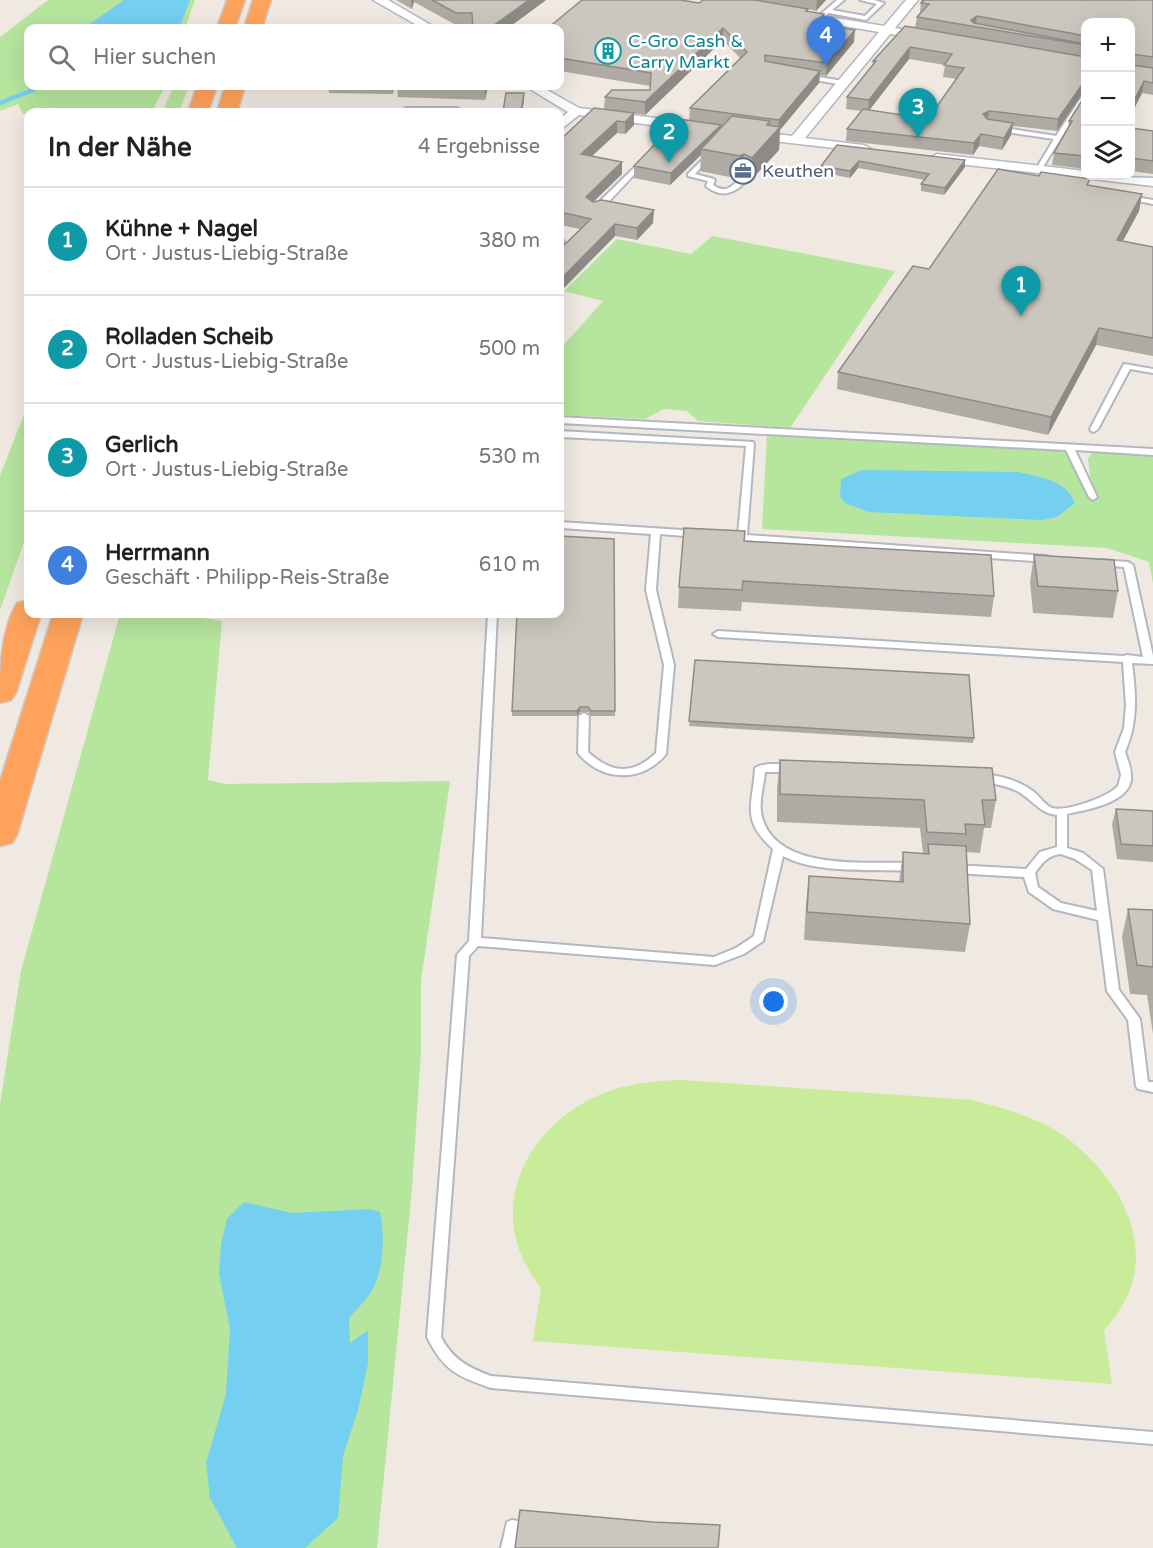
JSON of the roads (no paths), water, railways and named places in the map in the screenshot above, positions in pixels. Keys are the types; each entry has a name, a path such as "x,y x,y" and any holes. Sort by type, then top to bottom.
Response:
{"highway":[{"path":"227,24 236,0"},
{"path":"254,24 262,0"},
{"path":"199,108 206,90"},
{"path":"227,108 234,90"},
{"path":"0,693 25,618"},
{"path":"0,835 67,618"}],"street":[{"path":"379,0 423,24"},
{"path":"795,141 912,0"},
{"path":"787,12 824,15 887,30 945,40"},
{"path":"538,90 576,111 674,129 710,129"},
{"path":"564,122 576,111"},
{"path":"742,134 879,151"},
{"path":"925,156 1081,174"},
{"path":"1133,180 1153,182"}],"lane":[{"path":"824,15 841,0"},
{"path":"863,0 883,1"},
{"path":"824,15 866,18 883,1"},
{"path":"801,76 843,83"},
{"path":"1039,169 1081,100"},
{"path":"987,127 1058,138"},
{"path":"715,150 690,176 712,180 709,186 723,192 734,190 744,180"},
{"path":"596,210 645,159"},
{"path":"1118,196 1153,202"},
{"path":"1094,429 1127,366 1153,371"},
{"path":"564,420 1153,452"},
{"path":"564,434 750,444 742,538"},
{"path":"1070,449 1093,497"},
{"path":"564,525 706,535"},
{"path":"584,716 583,753 595,764 613,771 630,772 647,767 661,754 669,665 651,590 656,532"},
{"path":"718,536 1058,560"},
{"path":"717,634 1151,660 1128,565 1093,562"},
{"path":"492,618 475,942 463,955 434,1337 442,1356 465,1372 491,1382 1153,1438"},
{"path":"962,777 1007,783 1032,795 1042,807 1051,811 1062,812 1115,797 1124,787 1126,775 1120,752 1131,732 1132,705 1127,658"},
{"path":"806,770 760,768 755,808 757,820 766,836 779,848 798,858 815,861 922,867"},
{"path":"1062,812 1062,849"},
{"path":"475,942 715,961 740,951 759,938 779,848"},
{"path":"1104,917 1057,906 1033,889 1029,873 1035,862 1045,854 1062,849 1079,854 1098,869 1104,917 1113,991 1134,1019 1142,1086 1153,1087"},
{"path":"946,869 1029,873"},
{"path":"509,1548 512,1527 547,1530"}],"water":[{"path":"124,0 190,1 181,24 90,24"},
{"path":"862,470 1018,472 1059,484 1066,489 1075,503 1057,517 1042,520 869,512 845,503 840,496 841,479"},
{"path":"244,1202 292,1213 370,1209 380,1212 383,1242 379,1274 371,1292 349,1318 350,1343 368,1330 368,1364 358,1410 343,1456 338,1518 305,1548 237,1548 210,1498 206,1463 226,1394 230,1329 219,1274 221,1244 227,1219"}],"waterway":[{"path":"0,103 33,90"}],"place":[{"name":"C-Gro Cash & Carry Markt","path":"608,51"},
{"name":"Herrmann","path":"826,66"},
{"name":"Gerlich","path":"918,138"},
{"name":"Rolladen Scheib","path":"669,163"},
{"name":"Keuthen","path":"743,171"},
{"name":"Kühne + Nagel","path":"1021,316"}]}
